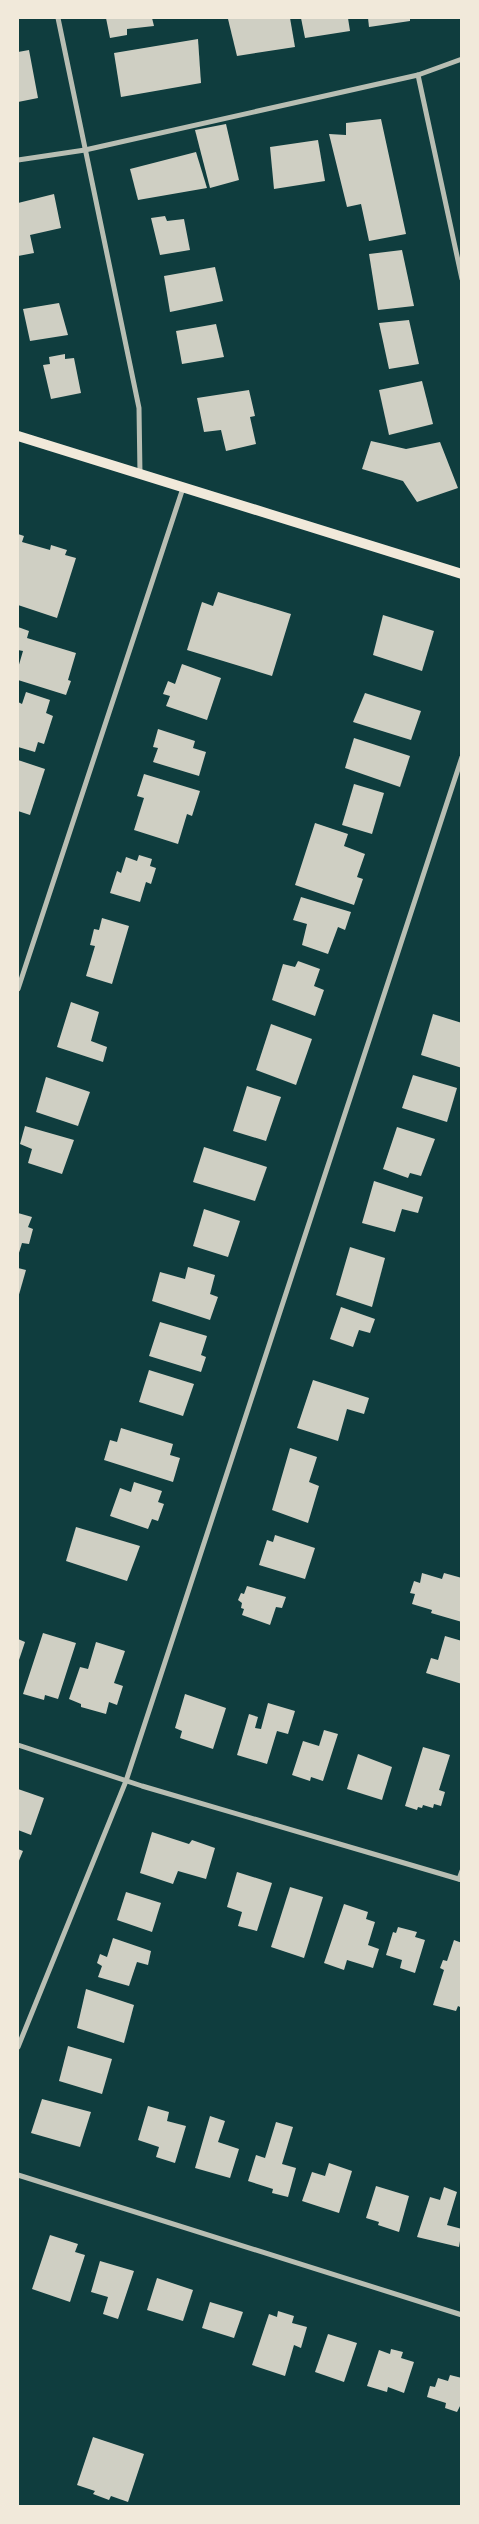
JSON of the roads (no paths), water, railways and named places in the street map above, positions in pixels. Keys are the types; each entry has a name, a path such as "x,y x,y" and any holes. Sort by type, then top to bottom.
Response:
{"main road":[{"path":"18,436 462,574"}],"street":[{"path":"58,18 139,408 140,474"},
{"path":"18,160 86,150 418,75 462,59"},
{"path":"418,75 462,279"},
{"path":"18,989 183,488"},
{"path":"18,2047 126,1781 462,757"},
{"path":"18,1745 126,1781 460,1880 462,1871"},
{"path":"18,2175 462,2315"}]}
